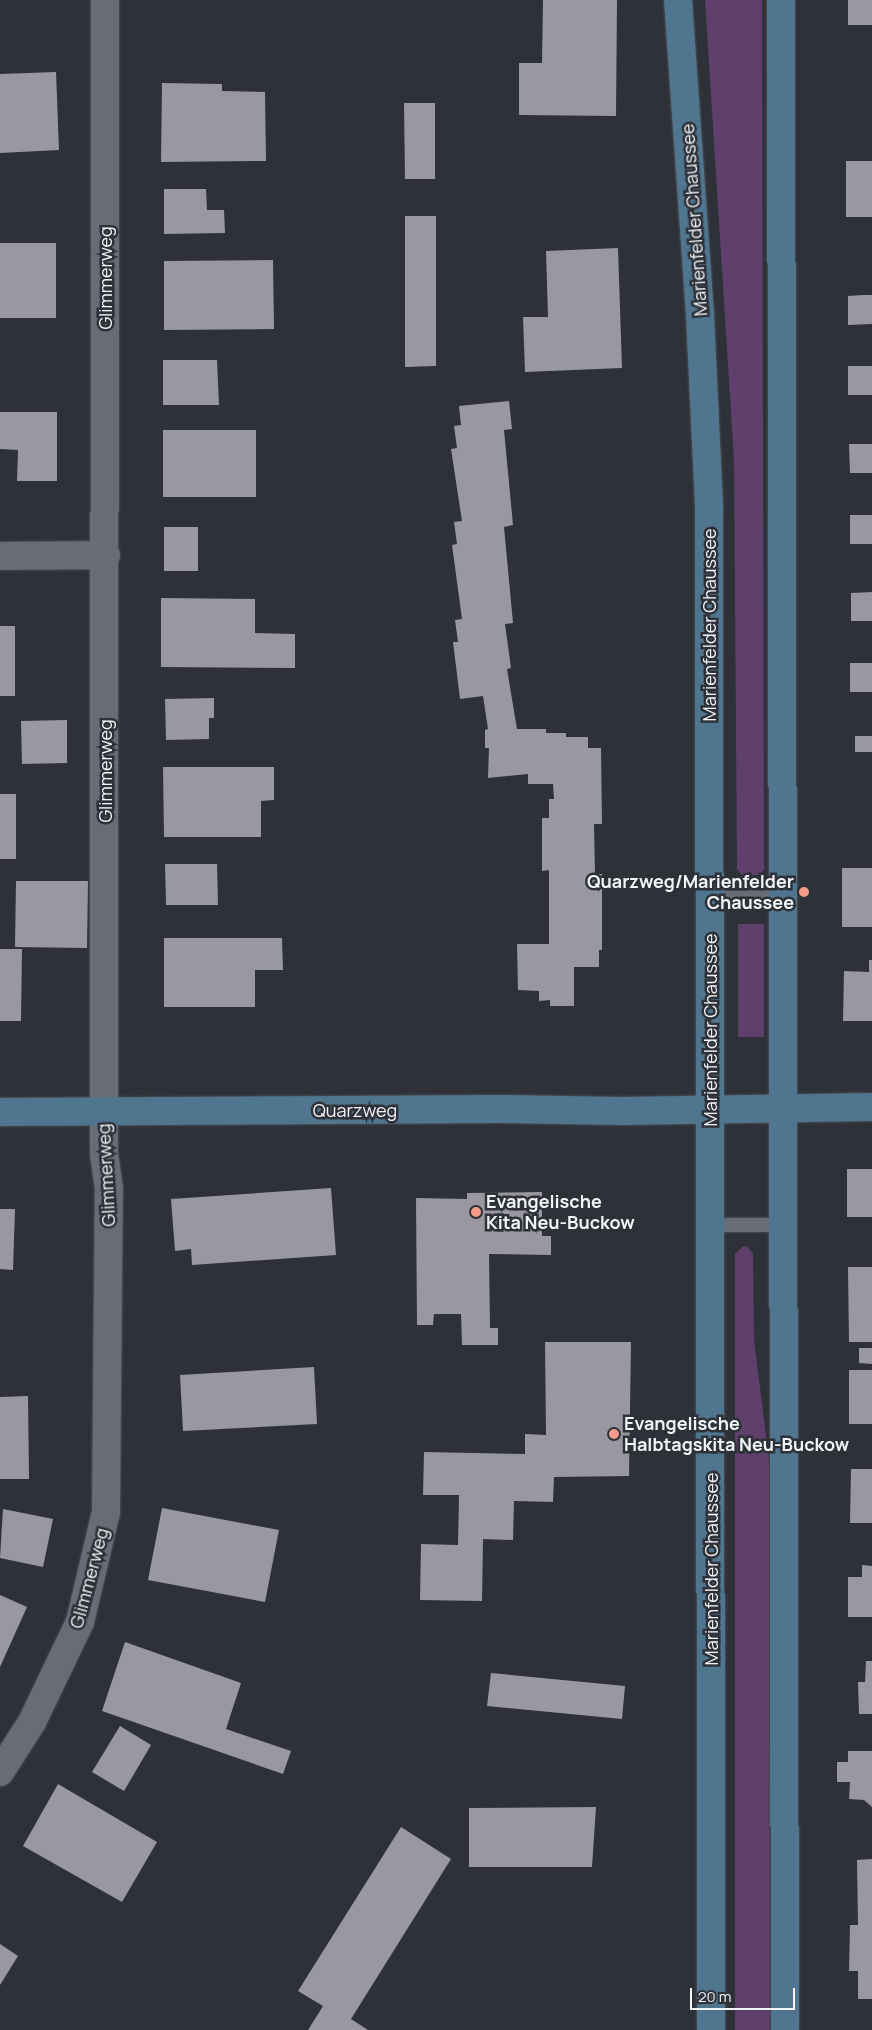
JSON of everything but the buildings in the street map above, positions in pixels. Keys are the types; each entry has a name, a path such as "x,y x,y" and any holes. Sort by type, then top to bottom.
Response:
{"main road":[{"name":"Marienfelder Chaussee","path":"678,0 694,212 707,448 710,898 711,2030"},
{"path":"782,0 785,2030"},
{"name":"Quarzweg","path":"0,1112 710,1110 872,1107"}],"street":[{"name":"Glimmerweg","path":"0,1772 32,1722 80,1622 106,1512 109,1189 104,1155 105,0"},
{"path":"0,556 106,555"}],"lane":[{"path":"710,898 783,897"},
{"path":"710,1225 784,1225"}],"shaded area":[{"path":"705,0 762,0 764,870 758,875 742,875 737,869 734,460"},
{"path":"738,924 764,924 764,1037 738,1037"},
{"path":"743,1246 748,1247 753,1254 754,1340 769,1459 770,2030 735,2030 735,1254"}],"place":[{"name":"Quarzweg/Marienfelder Chaussee","path":"804,892"},
{"name":"Evangelische Kita Neu-Buckow","path":"476,1212"},
{"name":"Evangelische Halbtagskita Neu-Buckow","path":"614,1434"}]}
